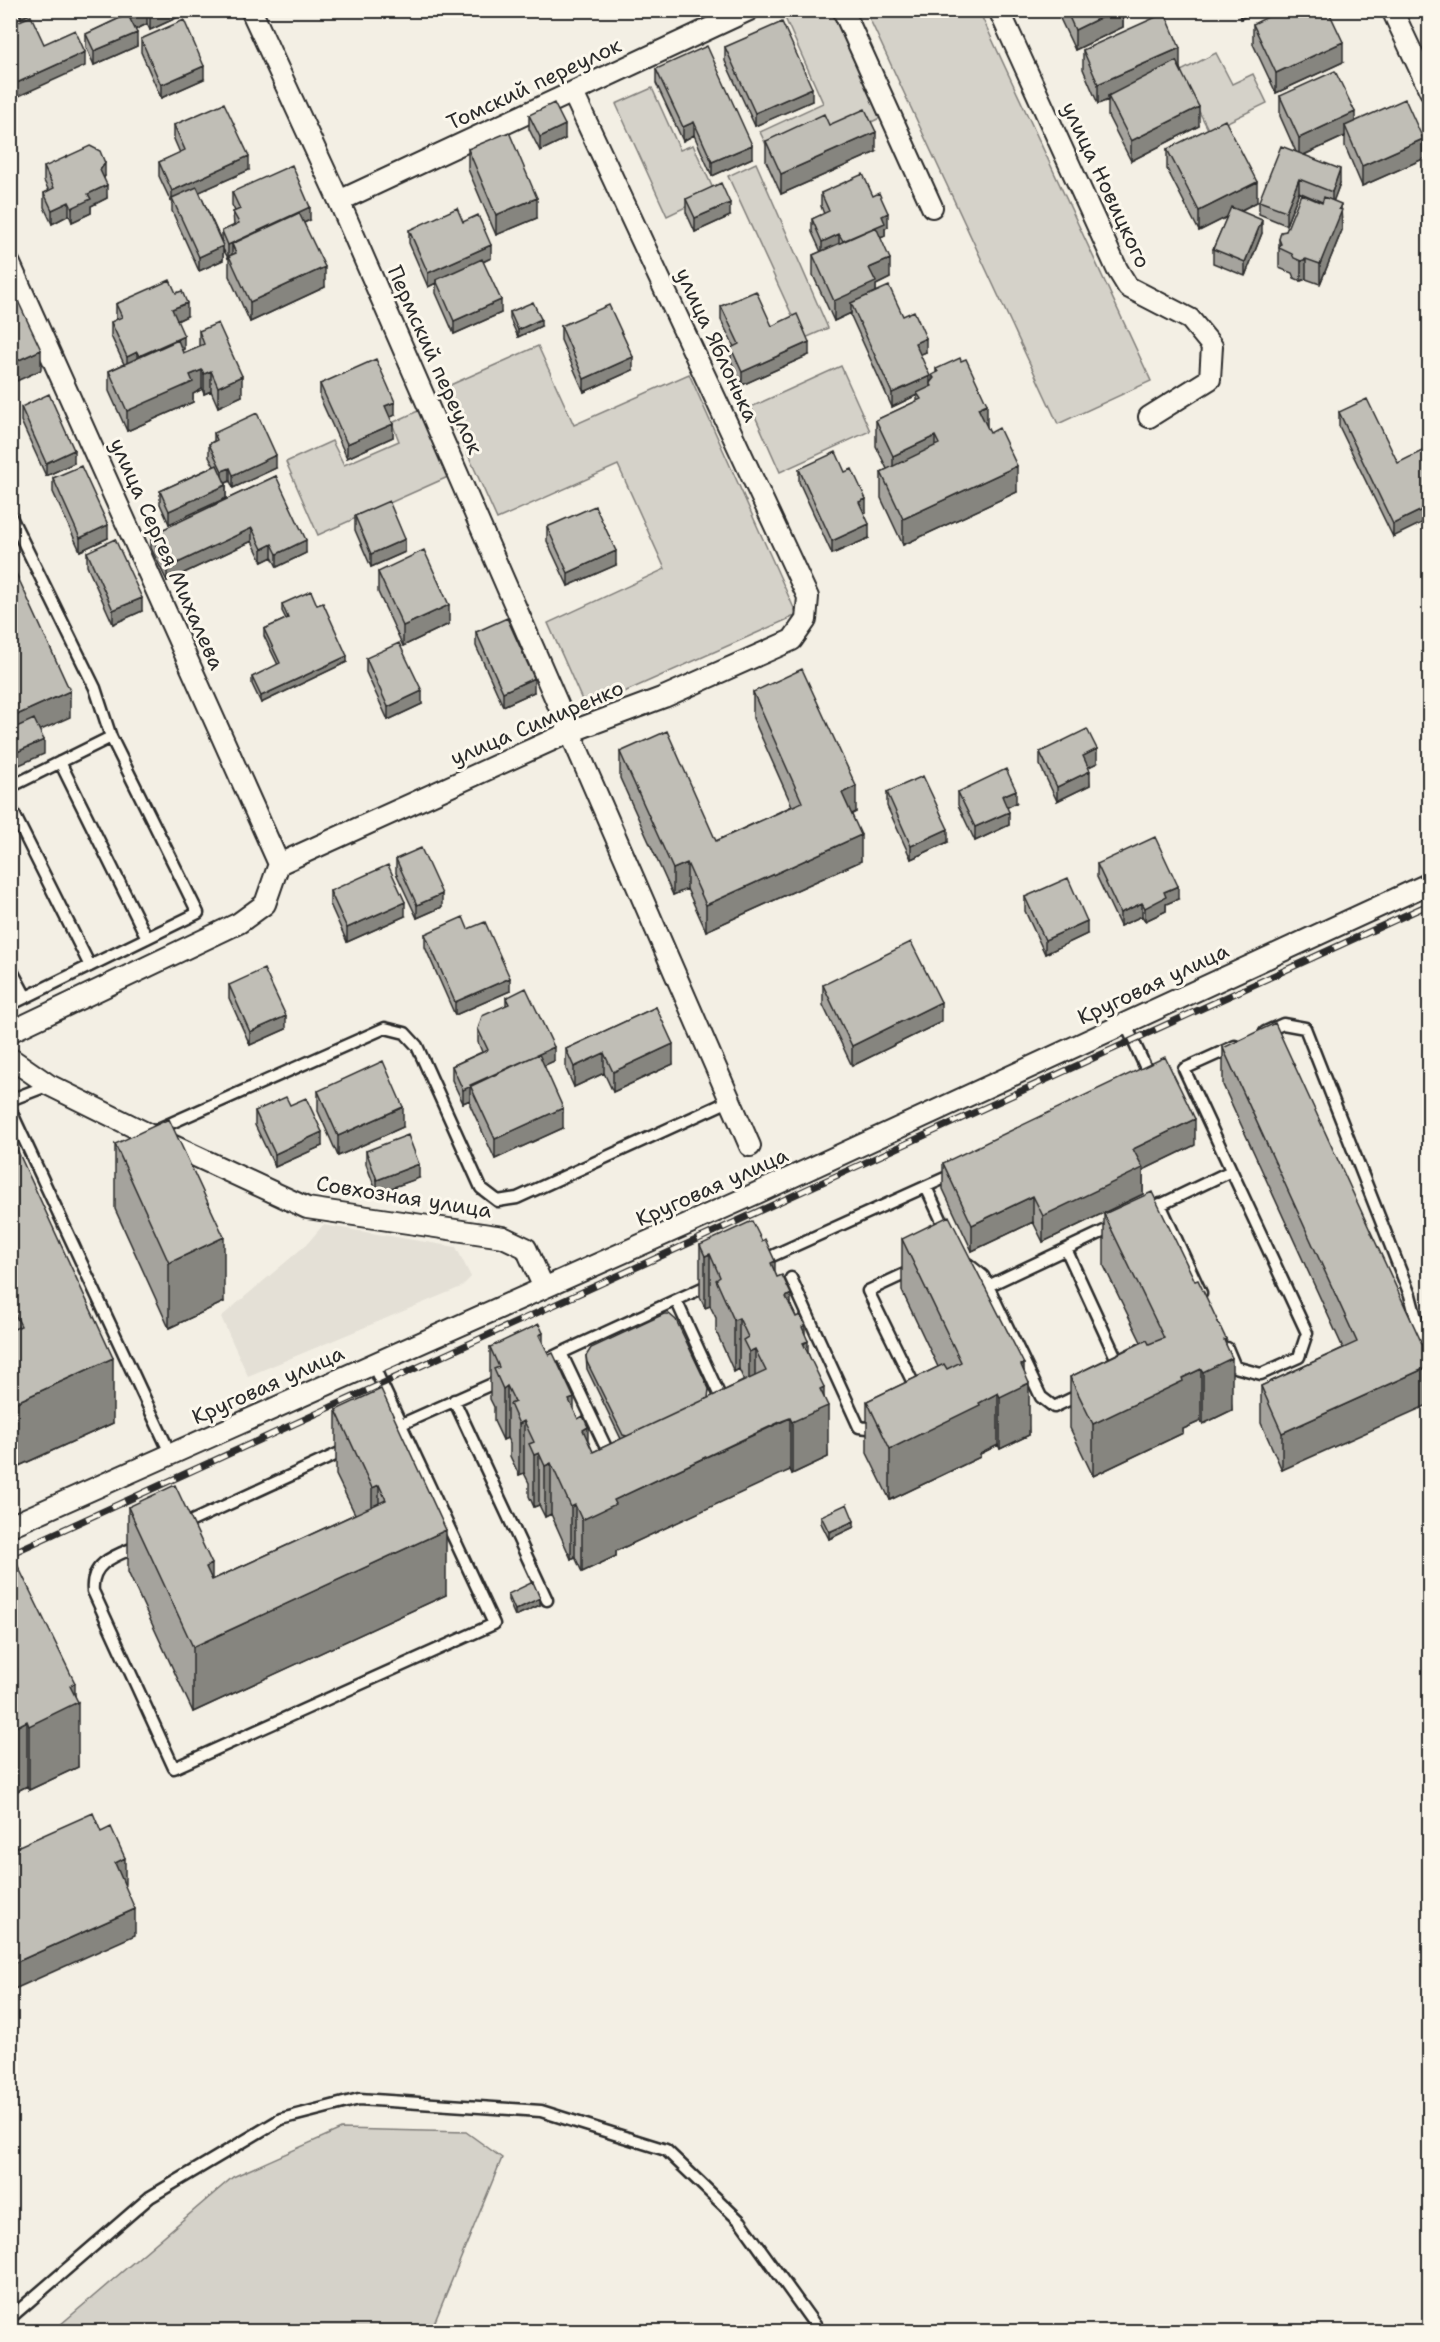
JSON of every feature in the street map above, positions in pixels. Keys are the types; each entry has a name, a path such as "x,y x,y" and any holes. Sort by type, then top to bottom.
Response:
{"street":[{"name":"Пермский переулок","path":"251,10 339,201 750,1146"},
{"name":"Томский переулок","path":"339,201 749,10"},
{"path":"843,10 932,207"},
{"name":"улица Новицкого","path":"999,10 1117,269 1128,287 1190,319 1212,346 1210,380 1149,417"},
{"path":"1392,10 1430,91"},
{"name":"улица Яблонька","path":"573,93 808,597 806,620"},
{"name":"улица Сергея Михалева","path":"10,264 279,864"},
{"name":"улица Симиренко","path":"279,864 570,732 664,697 792,640 806,620"},
{"path":"10,1032 239,923 265,904 279,864"},
{"name":"Круговая улица","path":"10,1526 757,1193 1430,883"},
{"name":"Совхозная улица","path":"10,1058 49,1085 307,1208 503,1237 526,1248 544,1288"}],"lane":[{"path":"10,514 95,688 111,737 198,913 10,1005"},
{"path":"10,787 111,737"},
{"path":"60,762 147,938"},
{"path":"10,806 90,966"},
{"path":"10,967 26,997"},
{"path":"1125,1023 1153,1084 1283,1024 1305,1029 1410,1295 1430,1372"},
{"path":"148,1134 385,1028 405,1033 417,1046 481,1188 498,1201 517,1198 729,1101"},
{"path":"1173,1074 1231,1171 1307,1333 1299,1357 1261,1374 1235,1367 1220,1334"},
{"path":"10,1100 49,1085"},
{"path":"10,1109 171,1455"},
{"path":"1205,1302 1155,1207 1231,1171"},
{"path":"752,1265 947,1177"},
{"path":"926,1187 950,1239"},
{"path":"988,1286 1129,1219"},
{"path":"1066,1249 1117,1360 1113,1379"},
{"path":"957,1256 983,1276 1041,1397 1054,1407 1094,1388"},
{"path":"916,1405 919,1396 868,1291 926,1264"},
{"path":"791,1278 859,1426 868,1428 888,1419"},
{"path":"529,1368 719,1280"},
{"path":"676,1300 724,1403 722,1412"},
{"path":"561,1353 609,1454 619,1458 628,1458"},
{"path":"156,1538 103,1562 92,1580 93,1591 174,1768 494,1624 373,1365"},
{"path":"379,1434 508,1377"},
{"path":"454,1400 548,1600"},
{"path":"167,1533 358,1444"},
{"path":"10,2318 150,2198 281,2119 359,2099 541,2111 666,2150 741,2222 820,2331"}],"shaded area":[{"path":"782,11 832,11 880,118 829,141 770,153 760,132 823,103"},
{"path":"866,11 979,11 1151,381 1058,424"},
{"path":"1216,53 1232,84 1253,74 1267,103 1209,131 1179,72"},
{"path":"652,88 680,150 693,145 715,193 667,216 616,104"},
{"path":"756,163 828,328 803,339 728,176"},
{"path":"538,346 574,425 689,374 797,615 586,709 548,623 665,569 618,465 497,519 439,390"},
{"path":"841,366 870,431 780,472 751,407"},
{"path":"420,410 450,476 318,535 286,462 332,441 344,465 399,441 392,423"},
{"path":"323,1225 456,1247 471,1277 461,1287 248,1376 221,1317 307,1244"},
{"path":"341,2129 466,2132 502,2158 431,2331 53,2331 233,2177"}],"building":[{"path":"127,10 164,10 150,17 147,11 130,19 137,33 94,51 86,34 129,14"},
{"path":"1066,10 1116,10 1075,30"},
{"path":"1282,10 1328,10 1343,42 1276,73 1253,24"},
{"path":"1165,13 1180,48 1098,84 1083,50"},
{"path":"31,16 44,44 75,30 85,52 10,86 10,25"},
{"path":"184,20 204,66 161,85 141,39"},
{"path":"782,22 812,88 755,113 725,47"},
{"path":"707,46 752,145 712,162 694,122 683,127 656,69"},
{"path":"1176,61 1199,107 1131,141 1108,96"},
{"path":"1335,71 1355,112 1299,138 1280,96"},
{"path":"1405,99 1423,139 1362,166 1345,126"},
{"path":"224,103 249,156 172,191 159,162 185,150 174,125"},
{"path":"554,103 565,125 540,137 529,115"},
{"path":"865,109 876,132 781,174 766,141 824,114 829,125"},
{"path":"1225,120 1257,182 1199,211 1167,149"},
{"path":"509,132 537,198 496,215 468,149"},
{"path":"90,146 100,151 105,163 100,170 107,185 88,194 91,199 72,208 69,202 52,210 44,193 54,188 44,167"},
{"path":"1281,146 1340,169 1332,192 1299,179 1286,211 1259,201"},
{"path":"292,165 310,207 228,245 222,231 239,223 233,212 240,209 232,192"},
{"path":"863,174 873,196 879,193 888,213 882,216 885,223 843,241 839,234 822,242 812,219 829,211 821,193"},
{"path":"721,183 730,203 695,218 686,199"},
{"path":"197,187 223,246 199,257 172,198"},
{"path":"1301,194 1322,203 1324,197 1341,204 1339,209 1342,210 1320,264 1306,259 1301,261 1279,248 1281,232 1286,231"},
{"path":"1231,207 1262,220 1245,262 1213,249"},
{"path":"457,208 463,222 478,215 491,245 428,273 409,230"},
{"path":"299,213 325,267 250,302 229,256 236,253 232,244"},
{"path":"876,227 890,259 869,268 876,282 834,301 813,255"},
{"path":"482,259 501,300 454,321 436,280"},
{"path":"170,280 176,293 182,291 187,303 172,309 184,336 139,356 137,352 127,357 111,322 122,317 116,304"},
{"path":"10,284 41,350 10,364"},
{"path":"889,286 903,316 914,311 926,338 915,343 930,376 892,393 851,303"},
{"path":"756,291 772,326 797,314 809,342 742,372 731,348 739,344 721,306"},
{"path":"533,302 541,319 518,330 510,312"},
{"path":"609,305 633,357 584,379 561,326"},
{"path":"218,323 242,376 218,387 211,371 204,374 202,370 190,375 193,382 127,411 109,371 178,340 183,353 204,344 199,331"},
{"path":"960,358 961,361 966,359 987,404 978,408 990,433 999,428 1017,466 903,519 881,472 939,444 935,436 893,456 876,420 921,399 917,393 932,386 930,383 934,378 932,375 938,372 936,369"},
{"path":"376,359 395,402 385,406 393,424 347,444 320,384"},
{"path":"49,394 74,450 46,463 21,407"},
{"path":"1367,399 1398,463 1430,447 1430,506 1393,524 1339,412"},
{"path":"257,413 276,455 233,475 230,468 222,471 209,444 217,440 214,433"},
{"path":"836,452 845,472 852,469 866,499 859,502 869,524 832,541 799,469"},
{"path":"217,465 226,485 169,511 160,491"},
{"path":"81,466 108,525 80,538 53,478"},
{"path":"276,476 306,540 277,554 272,544 262,549 252,528 167,568 151,535"},
{"path":"389,501 405,539 371,554 355,516"},
{"path":"595,506 616,551 568,573 547,527"},
{"path":"115,539 142,598 113,610 87,552"},
{"path":"424,550 449,605 403,626 378,572"},
{"path":"10,560 70,691 10,718"},
{"path":"311,591 317,605 323,603 347,656 261,696 252,677 280,663 264,629 288,618 282,604"},
{"path":"507,618 534,678 503,692 476,632"},
{"path":"399,643 422,691 388,707 366,658"},
{"path":"802,669 856,786 842,793 861,835 706,905 687,863 673,869 620,752 667,731 716,841 802,802 753,692"},
{"path":"34,719 44,740 10,755 10,730"},
{"path":"1087,729 1097,749 1083,756 1090,771 1057,787 1040,752"},
{"path":"1006,769 1016,790 1002,796 1009,812 975,827 958,792"},
{"path":"923,776 948,829 911,846 887,792"},
{"path":"1155,837 1178,886 1164,892 1166,897 1145,908 1142,903 1120,913 1097,864"},
{"path":"421,848 442,894 417,905 396,859"},
{"path":"388,865 405,902 347,928 330,891"},
{"path":"1068,878 1087,921 1045,940 1025,897"},
{"path":"463,917 468,929 485,922 510,978 455,1002 425,934"},
{"path":"911,942 941,1002 852,1046 823,985"},
{"path":"264,969 286,1016 250,1032 229,985"},
{"path":"526,988 554,1047 463,1090 452,1066 488,1050 478,1029 482,1016 509,1004 506,998"},
{"path":"656,1007 673,1044 613,1072 604,1053 574,1067 566,1049"},
{"path":"1275,1023 1430,1361 1430,1366 1282,1433 1261,1386 1357,1342 1223,1048"},
{"path":"539,1054 563,1108 495,1139 470,1085"},
{"path":"1165,1057 1195,1119 1133,1149 1143,1168 1043,1216 1033,1196 972,1225 943,1163"},
{"path":"383,1061 403,1107 338,1136 318,1091"},
{"path":"286,1097 290,1105 306,1098 322,1132 275,1154 255,1111"},
{"path":"169,1119 224,1237 169,1263 115,1144"},
{"path":"10,1134 113,1358 10,1405 10,1331 21,1326 10,1304"},
{"path":"408,1135 419,1164 377,1180 366,1151"},
{"path":"1152,1192 1195,1281 1198,1280 1226,1339 1224,1340 1232,1358 1203,1372 1201,1369 1182,1378 1183,1381 1093,1424 1070,1377 1147,1340 1149,1344 1164,1338 1104,1214"},
{"path":"949,1216 1024,1364 1021,1365 1029,1383 1000,1397 998,1393 979,1403 980,1405 890,1449 867,1401 944,1364 947,1369 961,1362 902,1239"},
{"path":"752,1221 762,1241 765,1239 775,1261 771,1263 777,1277 782,1275 791,1294 786,1297 796,1317 800,1315 805,1325 802,1327 808,1341 803,1343 824,1387 820,1389 828,1406 792,1422 790,1418 782,1421 614,1500 616,1504 582,1520 575,1505 571,1507 551,1463 545,1466 539,1453 534,1455 529,1444 534,1442 524,1421 519,1424 510,1404 515,1402 507,1386 503,1389 494,1369 499,1367 490,1347 539,1324 543,1333 539,1335 549,1355 553,1353 574,1398 569,1400 578,1419 583,1416 588,1427 583,1430 593,1452 766,1371 755,1349 749,1352 743,1340 748,1337 739,1318 734,1320 716,1280 720,1277 710,1254 705,1256 700,1245"},
{"path":"664,1314 669,1314 676,1320 709,1389 708,1398 627,1436 623,1435 586,1356 591,1348"},
{"path":"381,1389 446,1530 193,1647 128,1507 175,1485 212,1564 206,1567 212,1580 386,1500 379,1485 372,1488 336,1410"},
{"path":"847,1504 854,1521 829,1532 821,1516"},
{"path":"14,1558 75,1683 70,1686 78,1702 29,1726 27,1721 10,1730 10,1672 17,1669 10,1658 10,1560"},
{"path":"533,1582 540,1598 515,1610 508,1594"},
{"path":"93,1813 101,1832 111,1827 125,1858 115,1863 135,1909 10,1965 10,1850"}],"railway":[{"path":"10,1554 1430,904"}]}
